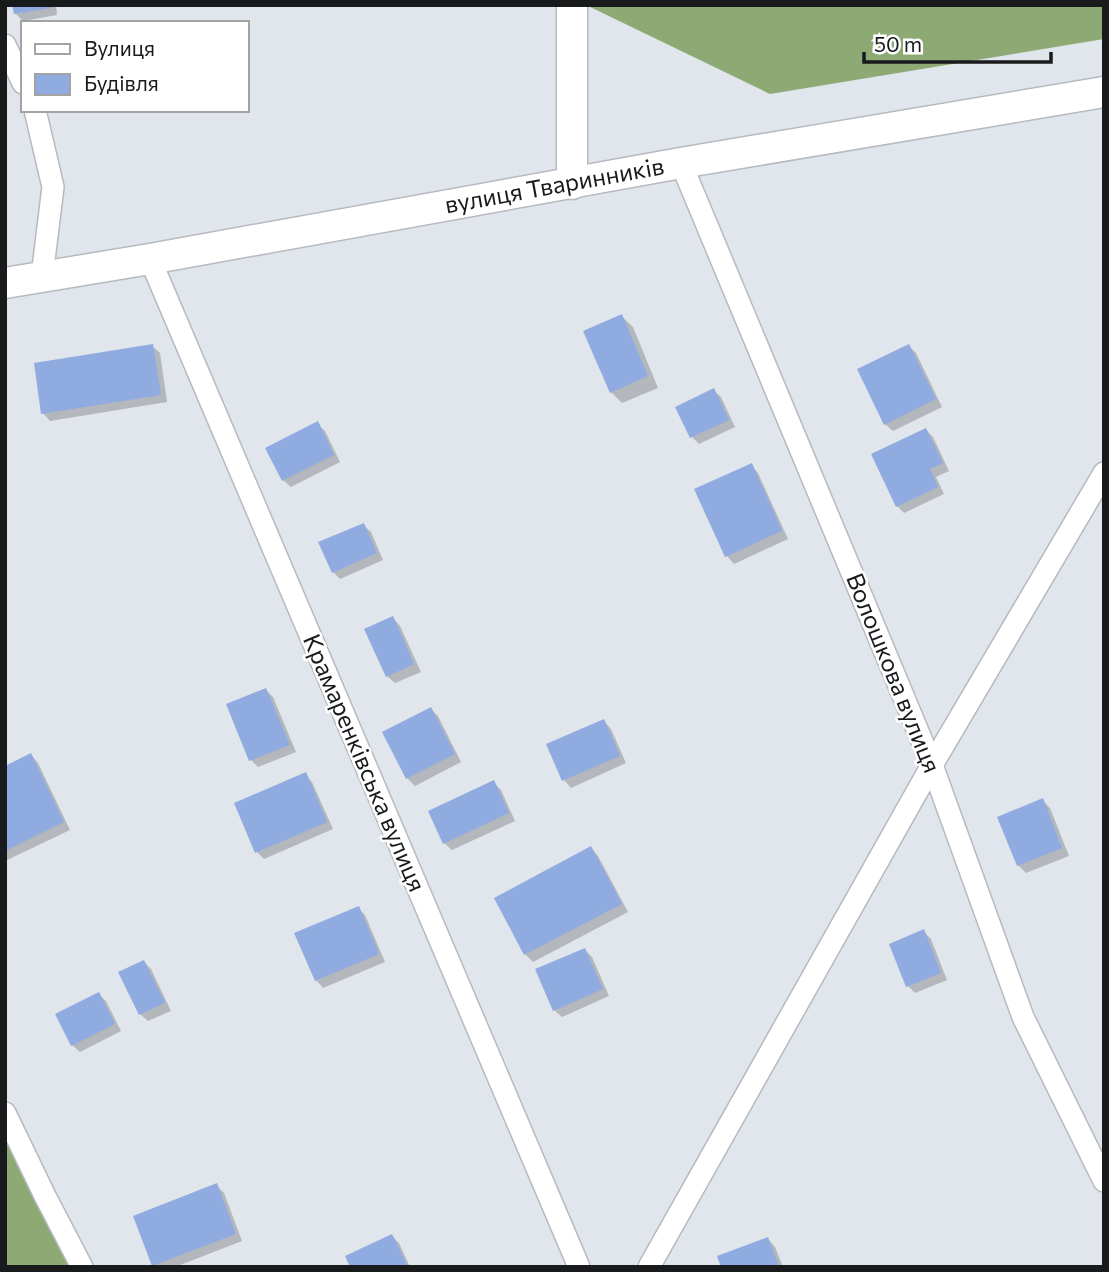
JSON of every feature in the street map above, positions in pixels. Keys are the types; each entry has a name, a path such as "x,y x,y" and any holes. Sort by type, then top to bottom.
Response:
{"main road":[{"path":"572,5 572,184"},
{"name":"вулиця Тваринників","path":"5,283 681,163 1104,92"}],"street":[{"path":"5,45 21,79"},
{"path":"35,112 53,187 42,276"},
{"name":"Волошкова вулиця","path":"681,163 932,765 1023,1017 1104,1181"},
{"name":"Крамаренківська вулиця","path":"150,259 579,1267"},
{"path":"649,1267 932,765 1104,473"},
{"path":"5,1113 82,1267"}],"green space":[{"path":"586,5 1104,5 1104,39 770,94"},
{"path":"5,1113 82,1267 5,1267"}],"building":[{"path":"12,5 51,5 51,8 14,14"},
{"path":"622,314 648,376 610,393 583,331"},
{"path":"153,344 161,395 41,414 34,363"},
{"path":"909,344 936,399 884,425 857,369"},
{"path":"714,388 729,420 690,438 675,407"},
{"path":"318,421 334,455 282,481 265,448"},
{"path":"926,428 943,463 930,469 938,487 896,507 871,454"},
{"path":"752,463 782,531 725,557 694,489"},
{"path":"364,523 377,553 332,573 318,542"},
{"path":"393,616 414,664 386,677 364,629"},
{"path":"266,688 290,745 249,761 226,704"},
{"path":"431,707 455,754 406,779 382,732"},
{"path":"604,719 620,756 562,781 546,744"},
{"path":"31,753 64,822 5,851 5,766"},
{"path":"306,772 327,822 255,853 234,803"},
{"path":"494,780 509,813 443,844 428,811"},
{"path":"1043,798 1062,848 1017,866 997,817"},
{"path":"591,846 622,904 524,955 494,898"},
{"path":"359,906 379,954 315,981 294,933"},
{"path":"924,929 941,973 906,987 889,944"},
{"path":"585,948 603,989 553,1011 535,969"},
{"path":"144,960 165,1003 139,1015 118,972"},
{"path":"99,992 115,1024 71,1046 55,1014"},
{"path":"217,1183 236,1234 152,1266 133,1216"},
{"path":"392,1234 408,1267 350,1267 345,1256"},
{"path":"768,1237 779,1267 721,1267 717,1256"}]}
